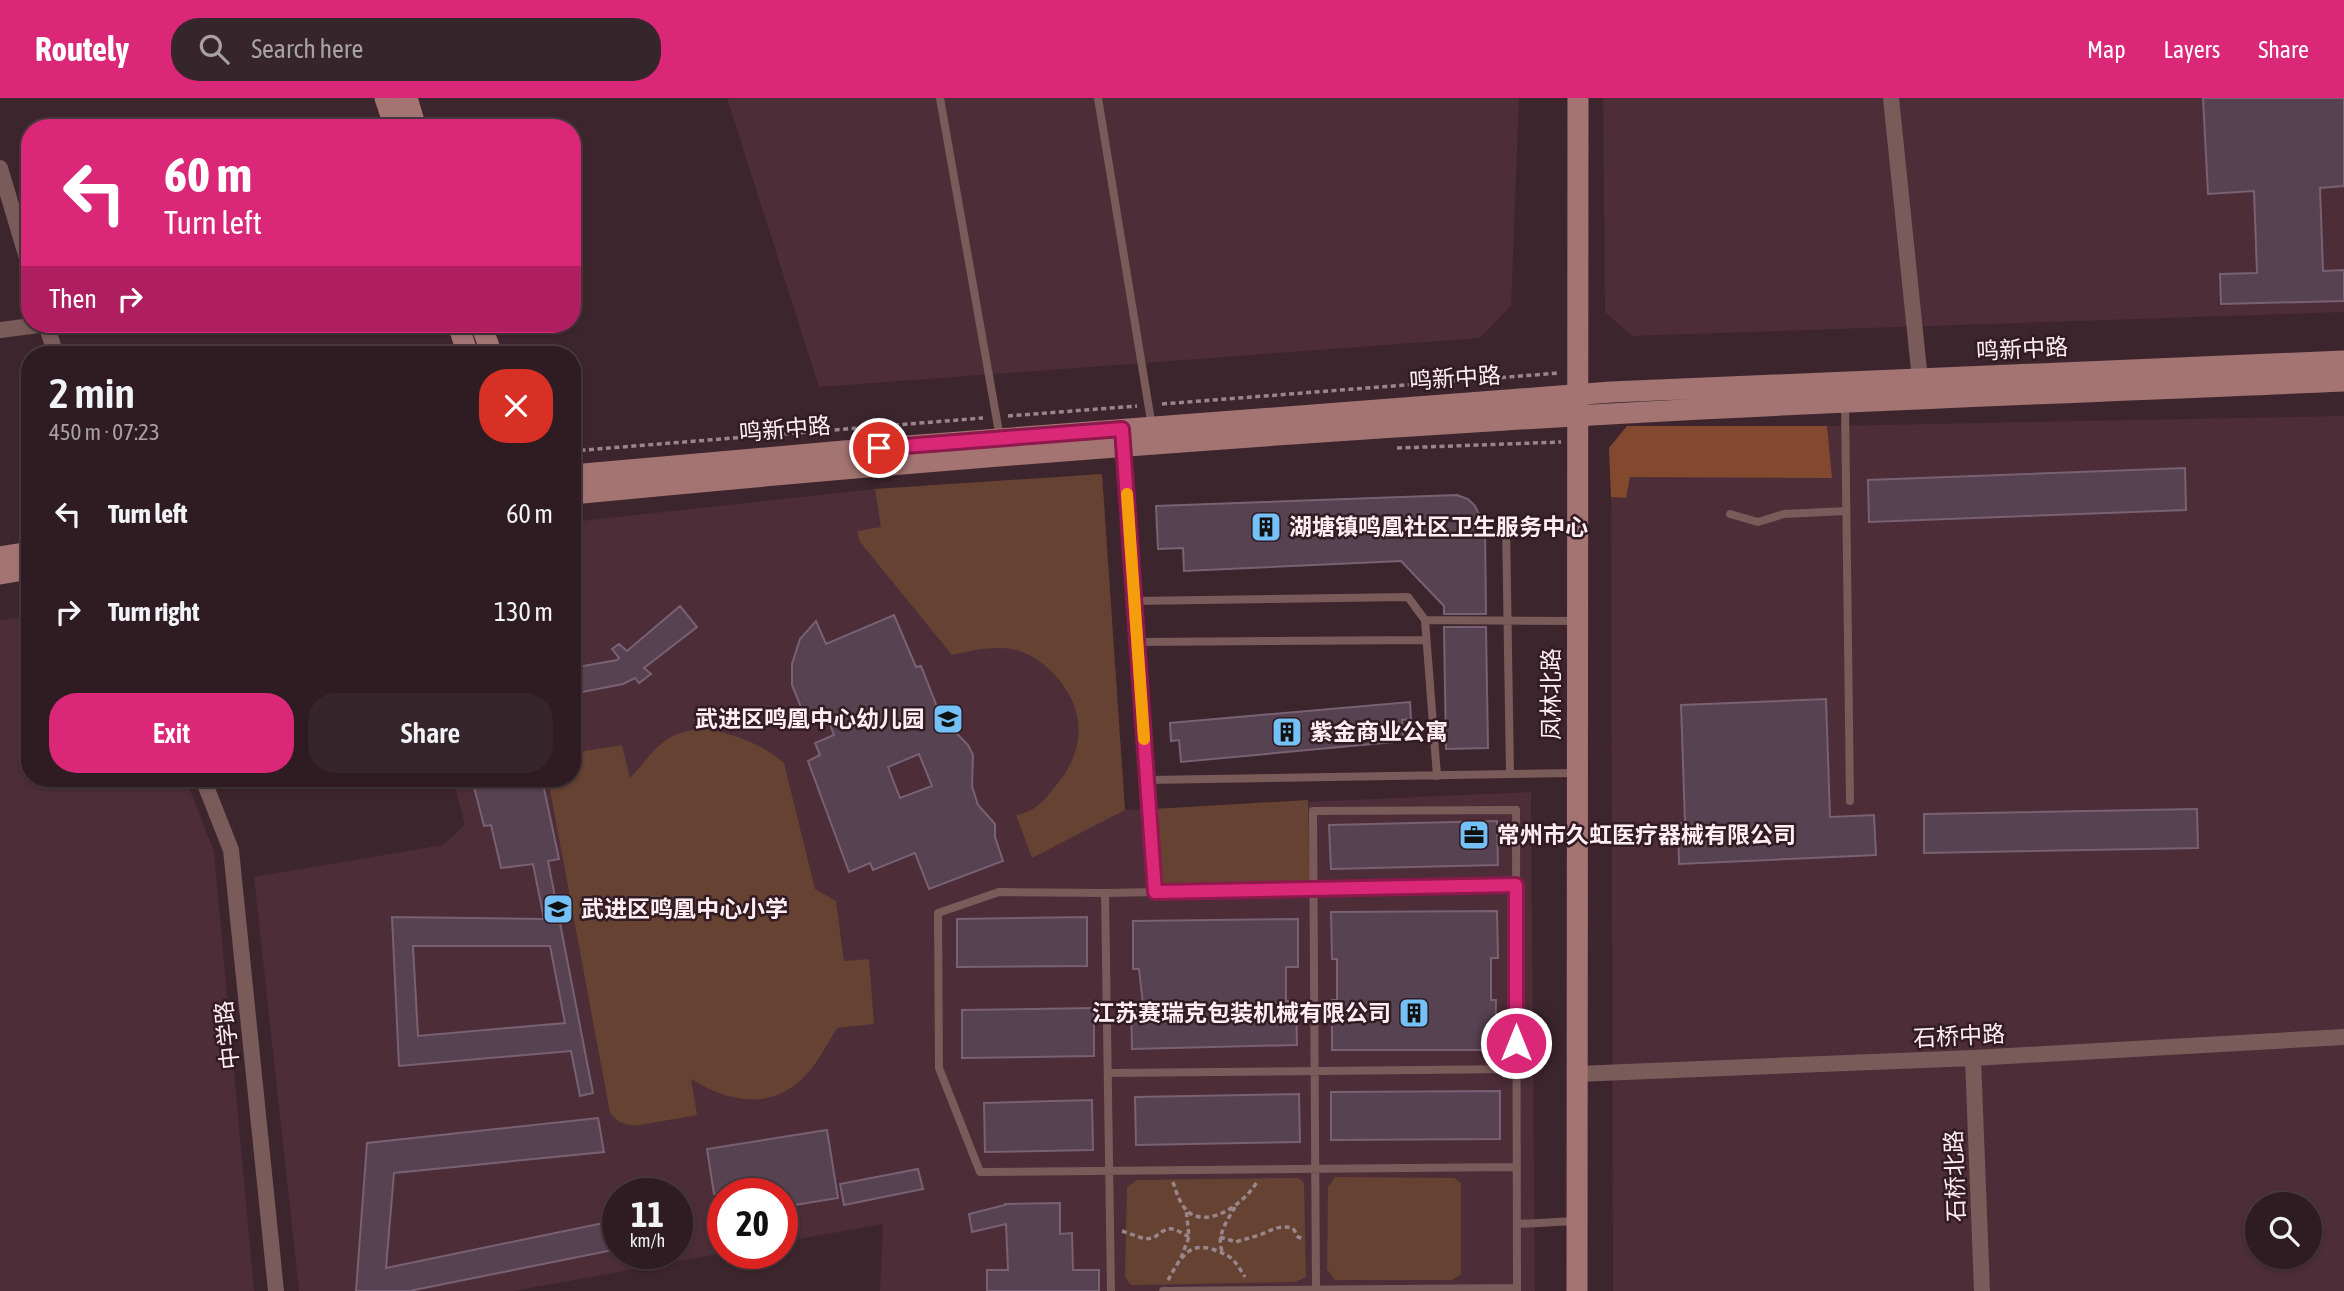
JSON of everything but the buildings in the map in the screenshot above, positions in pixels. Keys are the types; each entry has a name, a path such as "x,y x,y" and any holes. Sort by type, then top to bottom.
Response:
{"main road":[{"path":"385,98 392,119"},
{"path":"407,98 413,119"},
{"name":"凤林北路","path":"1577,1291 1578,98"},
{"name":"鸣新中路","path":"1845,393 1920,380 2344,361"},
{"name":"鸣新中路","path":"581,474 1000,438 1123,437 1152,427 1845,393 2344,381"},
{"name":"鸣新中路","path":"581,493 865,466 1123,437 1579,405"},
{"path":"0,557 21,554"},
{"path":"0,574 21,570"}],"street":[{"path":"1891,98 1920,380"},
{"path":"0,168 21,238"},
{"path":"0,330 21,327"},
{"name":"中学路","path":"207,787 230,850 276,1291"},
{"name":"石桥中路","path":"1576,1074 1973,1058 2344,1037"},
{"name":"石桥北路","path":"1973,1058 1982,1291"}],"lane":[{"path":"940,98 1000,438"},
{"path":"1098,98 1152,427"},
{"path":"1845,393 1850,801"},
{"path":"1123,437 1155,892"},
{"path":"1730,514 1758,522 1784,514 1846,511"},
{"path":"1506,525 1510,774"},
{"path":"1135,601 1408,597 1424,620 1437,776"},
{"path":"1424,620 1578,621"},
{"path":"1137,642 1425,640"},
{"path":"1147,780 1577,773"},
{"path":"1163,1291 1517,1290 1516,810 1313,811 1316,1290"},
{"path":"1516,885 1105,893 999,891 938,913 939,1068 980,1172 1516,1167"},
{"path":"1105,893 1111,1291"},
{"path":"1108,1073 1516,1069"},
{"path":"1517,1224 1576,1221"}],"path":[{"path":"581,450 1578,371"},
{"path":"1172,1170 1177,1197 1192,1214 1204,1217 1236,1205 1252,1191 1265,1169"},
{"path":"1222,1254 1220,1237 1236,1205"},
{"path":"1181,1260 1189,1237 1186,1208"},
{"path":"1220,1237 1236,1242 1284,1226 1293,1228 1298,1237 1316,1242"},
{"path":"1110,1231 1126,1231 1145,1239 1154,1238 1163,1230 1171,1228 1189,1237"},
{"path":"1167,1281 1181,1260 1193,1249 1202,1248 1233,1259 1254,1290"}],"shaded area":[{"path":"727,98 1519,98 1511,306 1480,338 819,387"},
{"path":"1603,98 2344,98 2344,312 1632,336 1605,312"},
{"path":"2344,416 2344,1291 1613,1291 1609,448 1627,426 1827,426"},
{"path":"1627,426 1827,426 1832,478 1630,477 1626,498 1611,497 1609,448"},
{"path":"1102,474 1125,810 1531,792 1535,1291 880,1291 883,1224 798,1239 798,1178 707,1178 707,1256 693,1258 693,1178 602,1178 602,1269 635,1269 514,1291 299,1291 254,877 443,845 465,825 455,787 581,787 581,521 875,489"},
{"path":"1102,474 1125,810 1032,858 1016,815 1033,809 1042,802 1073,758 1078,727 1071,697 1049,669 1021,652 996,648 952,655 860,542 857,531 881,527 875,489"},
{"path":"21,617 21,787 189,787 214,852 254,1291 0,1291 0,620"},
{"path":"704,728 746,740 784,763 815,889 836,901 844,961 869,959 874,1024 837,1028 806,1075 779,1094 750,1100 736,1098 721,1094 691,1079 697,1115 634,1126 619,1122 610,1113 549,787 581,787 581,752 622,745 630,778 661,744 690,730"},
{"path":"1308,800 1310,886 1160,889 1154,809"},
{"path":"1335,1177 1454,1178 1461,1183 1461,1275 1452,1280 1335,1280 1327,1270 1328,1187"},
{"path":"1299,1178 1304,1183 1306,1277 1296,1282 1131,1285 1125,1277 1127,1187 1137,1180"}],"slow traffic":[{"path":"1127,494 1144,739"}],"place":[{"name":"湖塘镇鸣凰社区卫生服务中心","path":"1266,527"},
{"name":"武进区鸣凰中心幼儿园","path":"948,719"},
{"name":"紫金商业公寓","path":"1287,732"},
{"name":"常州市久虹医疗器械有限公司","path":"1474,835"},
{"name":"武进区鸣凰中心小学","path":"558,909"},
{"name":"江苏赛瑞克包装机械有限公司","path":"1414,1013"}],"route":[{"path":"879,448 1122,429 1155,892 1516,885 1516,1043"}]}
